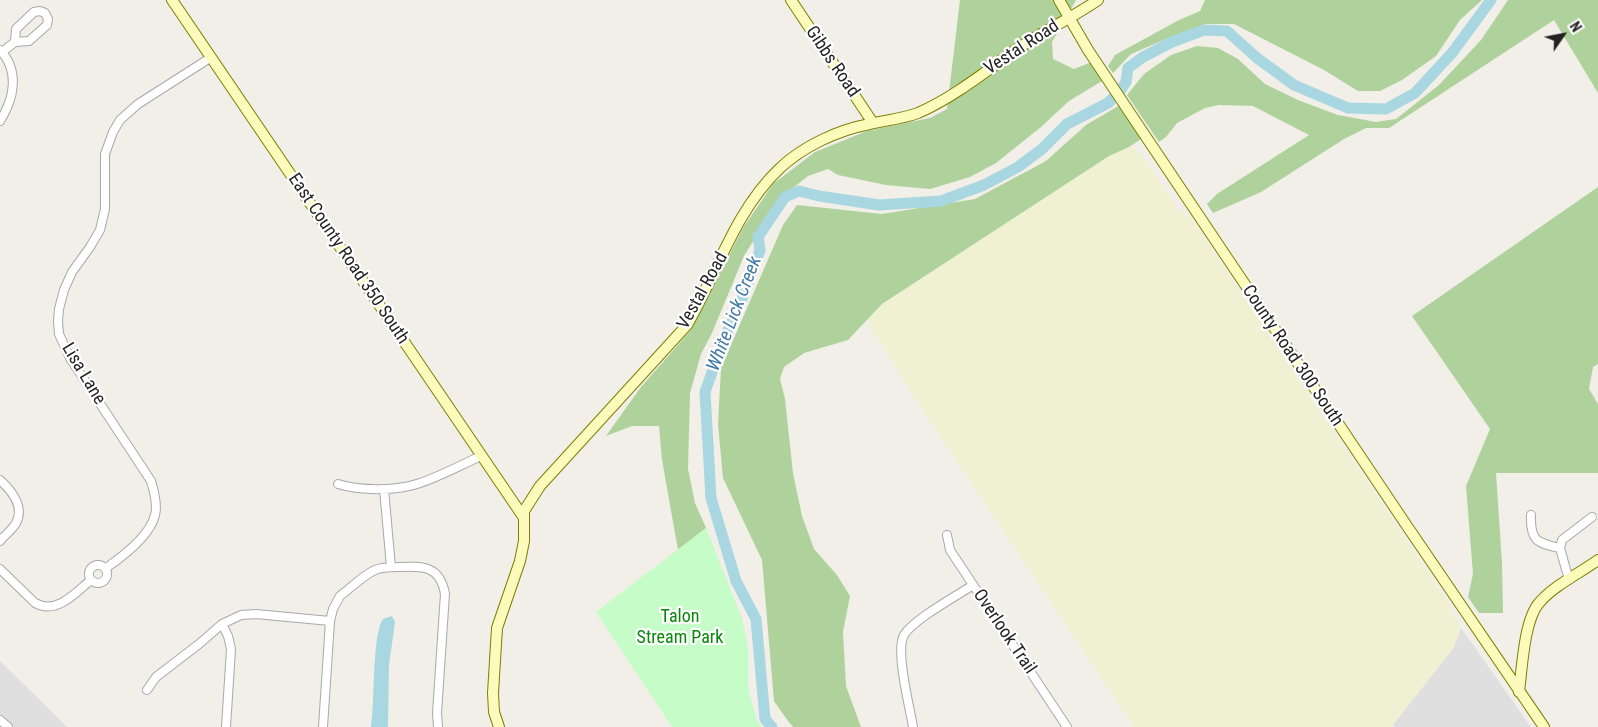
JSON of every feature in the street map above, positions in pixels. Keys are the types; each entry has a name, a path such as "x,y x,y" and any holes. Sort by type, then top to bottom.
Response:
{"street":[{"name":"East County Road 350 South","path":"172,0 524,518"},
{"name":"Gibbs Road","path":"791,0 873,123"},
{"name":"County Road 300 South","path":"1059,0 1134,119 1544,727"},
{"name":"Vestal Road","path":"499,727 494,712 493,693 497,628 520,561 524,541 526,505 540,486 687,325 744,214 766,182 797,154 817,143 842,132 919,112 946,97 1022,46 1098,0"},
{"path":"0,121 11,97 14,77 10,62 1,51 15,42 29,41 47,25 48,19 45,13 40,10 34,12 16,30 15,42"},
{"name":"Lisa Lane","path":"106,568 142,538 150,527 156,514 154,491 151,481 70,358 59,334 59,309 64,290 72,272 100,230 105,209 105,154 113,132 120,120 138,104 210,58"},
{"path":"338,484 353,488 384,489 419,484 481,456"},
{"path":"0,480 18,503 19,512 17,522 0,541"},
{"path":"384,489 391,567"},
{"path":"1531,515 1532,532 1536,540 1541,544 1560,548"},
{"path":"1569,580 1560,548 1562,540 1592,517"},
{"name":"Overlook Trail","path":"947,535 950,550 1067,727"},
{"path":"1519,692 1526,634 1538,604 1548,594 1598,560"},
{"path":"98,565 106,568 108,576 104,582 98,584 91,580 89,574 92,567 98,565"},
{"path":"323,727 332,608 340,596 372,571 391,567 420,566 437,574 444,586 445,594 437,713 438,727"},
{"path":"0,569 35,603 42,607 55,606 62,603 91,580"},
{"path":"913,727 901,657 902,640 910,627 973,585"},
{"path":"147,690 156,677 222,624 241,615 256,614 330,621"},
{"path":"222,624 228,636 231,649 226,727"},
{"path":"0,720 8,727"}],"shaded area":[{"path":"1461,628 1531,727 1395,727 1393,725 1454,647"},
{"path":"0,661 67,727 0,727"}],"green space":[{"path":"960,0 1076,0 1052,42 1053,59 1074,69 1092,62 1102,81 1069,101 1041,127 996,163 970,177 930,189 886,185 838,175 828,169 808,176 778,200 744,256 712,333 701,354 690,393 688,469 695,503 706,528 678,550 662,460 659,426 632,426 606,436 641,387 691,330 743,228 773,184 815,152 867,131 930,118 947,109"},
{"path":"1205,0 1482,0 1460,20 1436,56 1402,80 1380,91 1358,91 1324,70 1234,24 1206,24 1168,38 1131,54 1113,73 1108,66 1115,55 1179,20 1200,11"},
{"path":"1508,0 1598,0 1598,93 1554,20 1389,128 1366,128 1344,139 1261,192 1213,213 1207,204 1217,194 1309,135 1253,106 1219,105 1205,108 1177,123 1166,137 1159,142 1127,95 1144,74 1171,55 1197,46 1218,48 1238,59 1265,84 1298,100 1338,115 1376,122 1396,119 1439,85 1481,40"},
{"path":"1120,105 1141,139 1109,156 882,304 848,340 804,353 784,367 780,379 785,399 793,473 802,516 814,549 837,575 850,596 843,632 846,686 861,727 793,727 774,701 762,560 723,478 718,424 721,368 783,225 797,205 882,214 975,199 1046,161 1086,125"},
{"path":"1129,147 1134,148 1140,153 1179,210 1192,220 1445,598 1461,628 1454,647 1391,727 1134,727 929,420 869,326 869,318 882,304 1109,156"},
{"path":"1598,187 1598,364 1593,367 1589,389 1598,404 1598,473 1496,473 1503,613 1479,613 1468,597 1473,574 1466,486 1490,429 1412,316"},
{"name":"Talon Stream Park","path":"706,528 742,618 748,648 748,688 757,721 762,727 672,727 596,612"}],"water":[{"path":"392,616 395,622 389,665 388,727 371,727 375,654 379,627 383,619"}],"waterway":[{"name":"White Lick Creek","path":"772,727 765,719 756,619 736,581 711,498 705,392 760,250 758,237 785,197 799,191 879,205 941,201 984,185 1018,167 1042,149 1067,124 1108,103 1126,82 1128,68 1143,57 1172,42 1204,30 1227,31 1257,58 1294,85 1348,108 1386,109 1415,93 1452,53 1491,0"}]}
